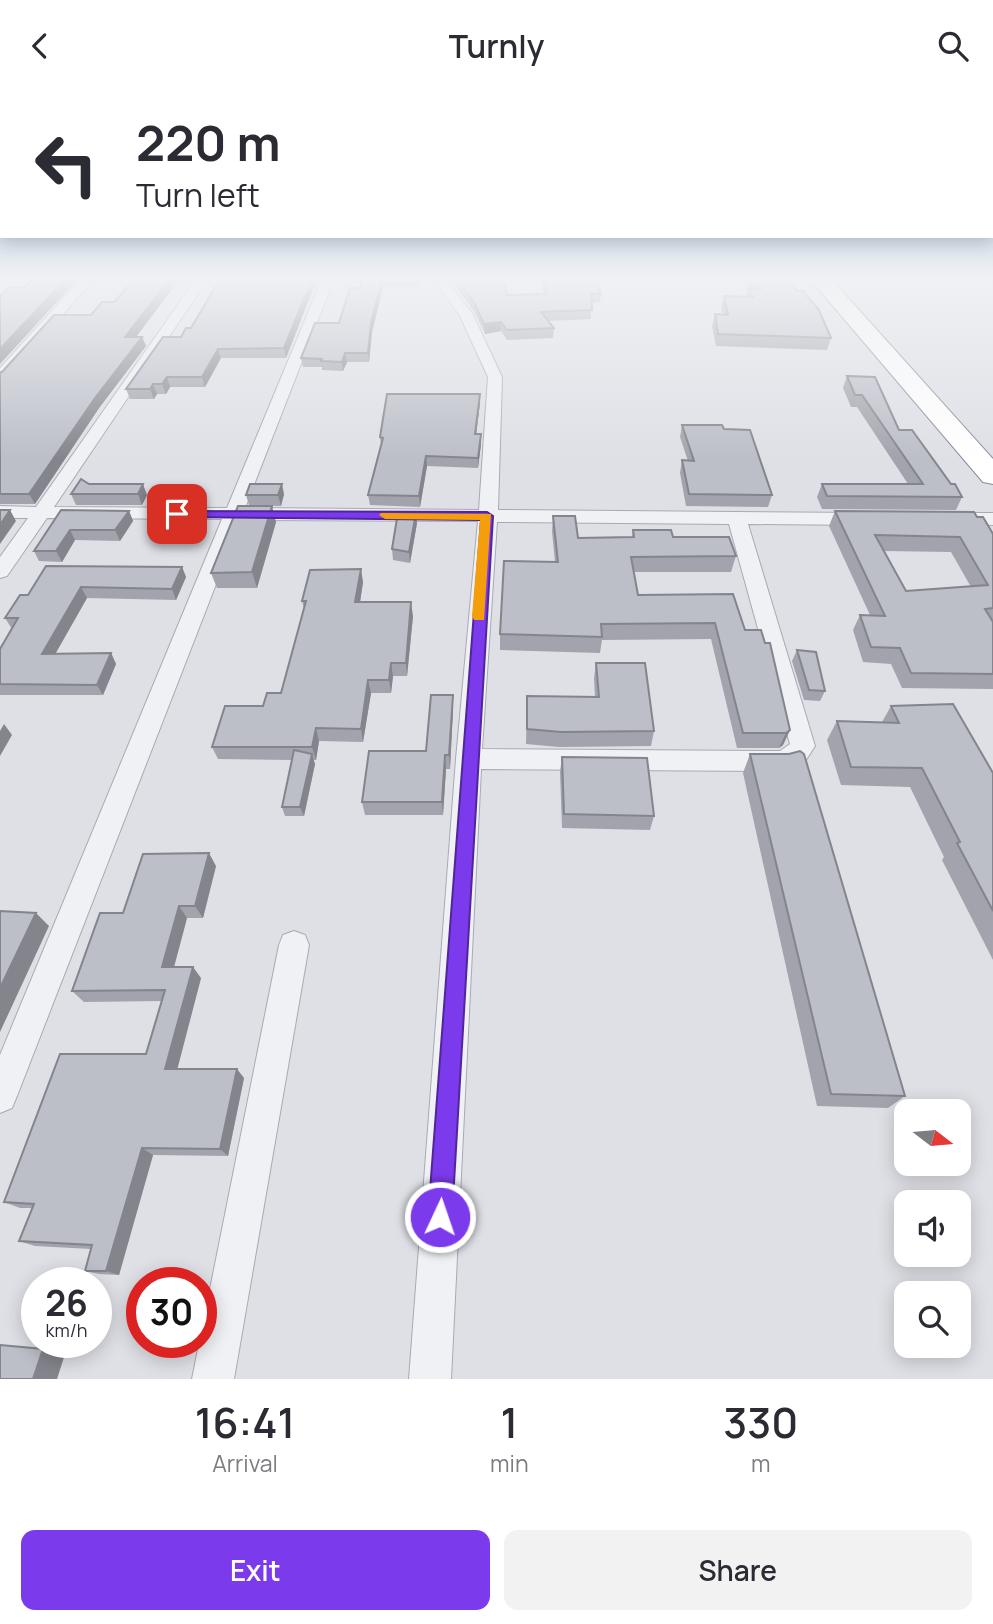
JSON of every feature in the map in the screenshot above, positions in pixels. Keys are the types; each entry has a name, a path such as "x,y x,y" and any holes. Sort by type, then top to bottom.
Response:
{"highway":[{"path":"873,339 993,476"},
{"path":"896,339 993,444"}],"street":[{"path":"0,377 34,339"},
{"path":"0,572 161,339"},
{"path":"0,1095 303,339"},
{"path":"430,1379 469,759 494,439 495,377 477,339"},
{"path":"0,512 885,519"},
{"path":"469,759 780,761 795,756 803,747 737,519"},
{"path":"939,519 993,519"},
{"path":"213,1379 294,945"}],"building":[{"path":"0,339 9,339 0,349"},
{"path":"32,339 140,339 95,398 29,494 0,494 2,372"},
{"path":"162,339 288,339 284,348 218,349 202,377 167,377 162,384 153,384 150,389 126,389"},
{"path":"309,339 369,339 368,353 345,353 342,362 301,358"},
{"path":"847,376 875,377 899,430 912,430 951,484 955,484 962,497 827,496 822,484 923,484 862,395 855,395"},
{"path":"387,394 480,394 475,434 481,434 478,458 426,456 419,496 368,495 383,438 380,437"},
{"path":"682,425 722,425 724,429 750,430 772,495 689,494 682,460 694,461"},
{"path":"81,479 89,484 143,484 138,494 71,494"},
{"path":"250,484 282,484 278,495 246,495"},
{"path":"238,506 272,506 252,572 211,573"},
{"path":"0,510 10,510 0,525"},
{"path":"61,510 129,511 115,530 70,530 56,551 34,551"},
{"path":"835,511 974,512 977,517 983,517 993,534 993,608 985,609 993,622 993,674 911,673 900,648 871,647 860,615 885,616","holes":["875,535 960,537 988,585 906,591"]},
{"path":"398,512 416,513 409,552 392,549"},
{"path":"553,516 575,516 578,538 634,537 633,530 671,530 673,537 729,537 736,556 631,557 638,595 733,594 745,630 761,630 765,643 770,643 790,730 786,733 743,733 715,623 601,624 602,637 500,634 504,561 558,562"},
{"path":"46,566 182,567 172,589 81,587 42,654 111,653 97,685 0,684 0,649 18,618 5,618 20,595 28,595"},
{"path":"361,569 355,602 411,602 406,663 391,663 389,680 368,680 361,729 316,728 312,747 212,747 225,706 263,706 267,693 281,693 306,601 302,601 310,570"},
{"path":"797,650 816,652 825,691 809,690"},
{"path":"596,663 645,663 654,731 561,732 527,729 527,696 599,697"},
{"path":"431,695 453,695 449,755 445,755 442,802 362,802 369,751 426,751"},
{"path":"953,704 993,773 993,911 922,768 851,767 837,721 899,723 891,706"},
{"path":"294,750 312,754 300,807 282,807"},
{"path":"800,751 804,754 905,1096 831,1094 750,754 789,754"},
{"path":"562,757 647,758 654,816 564,814"},
{"path":"209,853 195,906 179,906 162,967 193,967 165,1069 237,1069 220,1149 142,1148 107,1267 86,1267 92,1245 19,1241 34,1204 4,1202 60,1054 146,1054 165,990 72,991 100,913 123,913 143,854"},
{"path":"0,911 36,913 0,988"},
{"path":"0,1345 21,1347 21,1358 40,1358 33,1379 0,1379"}],"slow traffic":[{"path":"385,515 487,516 479,616"}],"route":[{"path":"177,514 487,516 440,1217"}]}
